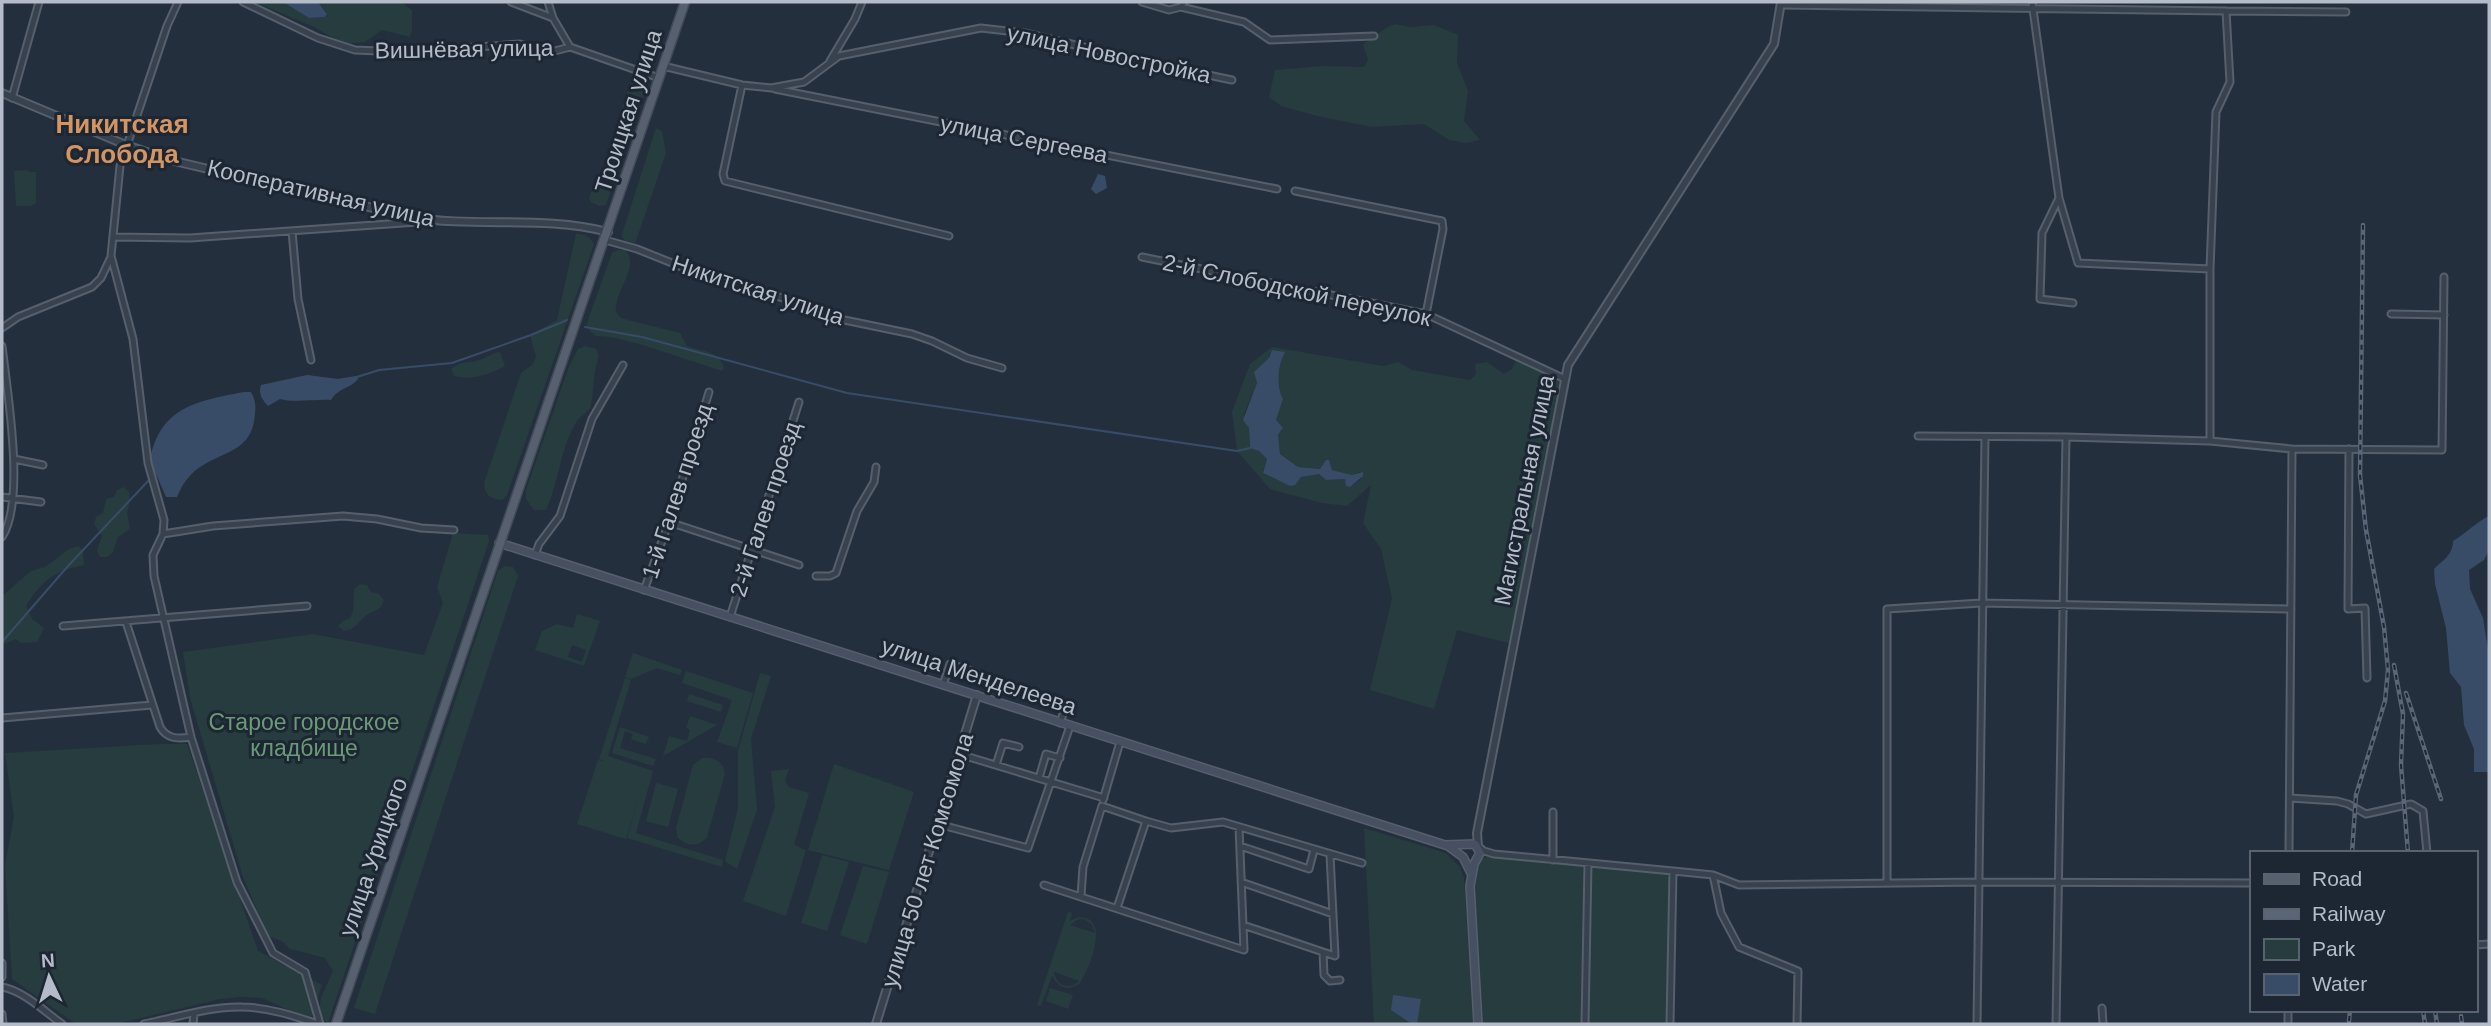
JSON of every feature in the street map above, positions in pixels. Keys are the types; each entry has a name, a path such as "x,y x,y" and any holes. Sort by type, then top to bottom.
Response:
{"main road":[{"name":"Троицкая улица","path":"499,543 685,2"},
{"name":"улица Менделеева","path":"499,543 1447,846"},
{"name":"улица Урицкого","path":"339,1023 499,543"},
{"path":"1447,846 1473,843 1478,846 1480,853 1471,873"},
{"path":"1466,844 1461,851 1471,873 1478,1024"},
{"path":"1447,846 1471,862 1478,858"}],"street":[{"path":"12,98 39,2"},
{"path":"2,328 18,317 92,287 106,270 111,256 120,166 167,26 178,2"},
{"name":"Вишнёвая улица","path":"243,2 318,38 355,50 401,52 520,44 551,52 570,47"},
{"path":"511,2 553,18"},
{"path":"548,2 553,18 570,47 659,78"},
{"path":"827,66 862,2"},
{"path":"1142,2 1169,10 1183,4 1244,22 1270,40 1374,36"},
{"path":"1781,3 2346,12"},
{"name":"Магистральная улица","path":"1478,846 1477,833 1568,365 1774,44 1781,3"},
{"path":"2033,5 2059,198 2078,263 2210,269"},
{"path":"2210,441 2210,269 2216,112 2230,82 2226,11"},
{"name":"улица Новостройка","path":"663,66 742,85 771,88 804,82 839,56 981,28 1026,33 1233,80"},
{"path":"742,85 723,174 725,181 949,236"},
{"name":"улица Сергеева","path":"771,88 1277,189"},
{"name":"Кооперативная улица","path":"2,93 170,160 435,221 558,222 606,236"},
{"path":"1295,191 1442,220 1443,229 1426,314"},
{"path":"2059,198 2042,233 2040,299 2073,303"},
{"path":"113,237 190,238 435,221"},
{"path":"292,231 298,299 311,360"},
{"name":"Никитская улица","path":"606,236 702,275 783,298 830,317 912,334 967,358 1002,368"},
{"path":"111,256 133,340 148,463 164,520 163,534 153,555 154,576 191,737 237,882 273,953 305,972 318,1024 265,1009 244,1007 144,1024"},
{"name":"2-й Слободской переулок","path":"1142,257 1426,314 1565,379"},
{"path":"1918,436 2210,441 2292,449 2442,450 2444,277"},
{"path":"2391,314 2444,315"},
{"path":"2,346 14,459 12,498 7,529 2,537"},
{"path":"535,555 539,544 560,516 592,419 623,365"},
{"name":"1-й Галев проезд","path":"644,590 669,522 709,392"},
{"name":"2-й Галев проезд","path":"730,617 799,402"},
{"path":"1977,1024 1985,437"},
{"path":"2056,1024 2066,437"},
{"path":"2289,851 2292,449"},
{"path":"2348,449 2348,609 2365,608 2367,678"},
{"path":"14,459 43,465"},
{"path":"816,576 836,573 857,511 874,482 876,467"},
{"path":"2,497 41,502"},
{"path":"163,534 214,526 343,516 377,519 421,528 454,530"},
{"path":"669,522 799,565"},
{"path":"1887,883 1887,609 1981,603 2291,609"},
{"path":"63,626 306,606"},
{"path":"126,622 164,734 171,737 191,737"},
{"path":"943,685 950,664 975,672 981,680 1065,708 1060,723"},
{"path":"977,695 981,680"},
{"name":"улица 50 лет Комсомола","path":"876,1024 977,695"},
{"path":"2,718 152,705"},
{"path":"937,824 1028,848 1070,726"},
{"path":"1082,896 1083,867 1120,742"},
{"path":"996,765 1003,743 1019,747"},
{"path":"959,754 1104,798"},
{"path":"1039,778 1046,754 1060,758"},
{"path":"2290,798 2337,801 2366,814 2403,804 2418,807 2423,811 2427,851"},
{"path":"1102,806 1171,828 1223,819 1239,827 1362,863"},
{"path":"1553,812 1557,861"},
{"path":"1116,908 1146,821"},
{"path":"1044,885 1244,950 1239,827"},
{"path":"1466,844 1477,833"},
{"path":"1240,846 1309,869 1314,850"},
{"path":"1478,846 1494,854 1713,875 1739,885 2250,883"},
{"path":"1478,858 1494,854"},
{"path":"1243,925 1335,956 1330,855"},
{"path":"1585,1024 1588,863"},
{"path":"1670,1024 1673,871"},
{"path":"1713,875 1721,913 1739,947 1798,971 1797,1024"},
{"path":"1241,882 1333,914"},
{"path":"1324,952 1325,977 1330,981 1340,981"},
{"path":"2,963 2,977"},
{"path":"2,987 10,988 27,998 62,1024"},
{"path":"2102,1008 2103,1024"},
{"path":"2,1014 3,1024"},
{"path":"193,1024 194,1014"}],"green space":[{"path":"283,2 309,18 326,17 327,13 318,2 401,2 412,10 412,30 410,37 382,30 365,42 344,44 314,27 257,3"},
{"path":"1395,24 1410,27 1434,25 1458,35 1457,63 1468,91 1464,121 1480,140 1466,143 1449,140 1424,124 1372,127 1317,116 1281,106 1269,97 1275,70 1323,66 1364,67 1368,60 1363,44"},
{"path":"643,78 647,81 646,89 606,205 599,206 589,198 597,185 604,187 611,184 609,169 617,144 615,129 630,84"},
{"path":"656,128 662,131 666,153 635,243 626,241 622,234"},
{"path":"14,171 36,172 36,203 31,206 16,206"},
{"path":"576,234 587,236 594,244 507,495 502,500 495,499 489,496 484,483 521,373 533,364 536,357 530,335 557,320"},
{"path":"625,250 630,263 616,304 616,312 621,318 680,333 687,346 709,352 718,358 724,368 722,371 643,345 596,336 590,331 587,324 589,317 612,253"},
{"path":"585,346 596,349 599,356 590,407 571,431 546,510 534,510 526,499 526,490 568,369 578,349"},
{"path":"1272,347 1383,366 1398,362 1412,370 1470,380 1476,374 1475,364 1487,362 1504,374 1512,369 1516,361 1564,380 1509,643 1457,630 1434,709 1370,690 1392,599 1381,549 1363,523 1371,485 1347,506 1321,503 1270,489 1237,451 1232,412 1250,364","holes":["1270,353 1283,355 1279,377 1283,399 1276,420 1282,431 1278,435 1280,454 1298,467 1321,469 1326,460 1329,460 1332,470 1352,475 1360,472 1361,479 1350,487 1345,479 1326,480 1319,473 1301,477 1290,486 1267,475 1263,471 1267,459 1259,451 1250,448 1249,428 1244,414 1257,383 1255,372 1269,358"]},
{"path":"500,352 505,366 473,377 454,376 451,369 459,364"},
{"path":"124,487 129,492 127,514 130,529 118,537 113,552 107,557 100,557 97,550 102,536 94,524 96,517 103,513 106,499 114,497 117,490"},
{"name":"Старое городское кладбище","path":"453,533 488,535 489,541 328,1023 320,1012 320,1005 333,971 325,958 290,949 282,941 268,936 243,877 190,698 183,652 313,634 424,655 443,603 437,587"},
{"path":"78,546 83,551 84,565 65,570 50,578 26,606 32,619 44,628 37,642 21,643 16,639 2,645 2,596 31,571 45,567 69,549"},
{"path":"505,566 513,567 518,576 375,1014 354,1008 498,571"},
{"path":"360,584 367,585 371,592 379,594 384,600 381,607 364,617 353,628 344,631 338,626 350,618 354,589"},
{"path":"577,614 600,621 584,666 535,650 542,631 557,624 573,628","holes":["572,645 586,650 582,662 568,657"]},
{"path":"633,653 682,670 680,675 657,668 631,679 625,677"},
{"path":"686,671 753,693 737,748 717,742 732,700 682,683"},
{"path":"760,673 771,676 751,739 757,810 737,869 725,861 738,808 738,751"},
{"path":"625,678 631,680 608,756 653,771 636,833 723,860 722,867 627,838 638,801 626,839 577,824 598,760 606,762 599,759"},
{"path":"689,694 723,705 721,712 687,701"},
{"path":"690,716 717,725 663,756 669,736 687,741 690,730 686,728"},
{"path":"620,727 649,737 646,744 631,739 633,734 625,731 620,748 656,759 653,766 612,753"},
{"path":"187,744 258,951 322,985 310,1020 262,998 240,997 220,999 116,1024 76,1024 12,979 5,864 14,817 5,753"},
{"path":"702,758 717,761 723,766 725,774 707,837 693,845 678,838 676,828 693,765"},
{"path":"834,764 914,792 889,870 808,850"},
{"path":"789,769 785,781 789,787 809,793 794,845 806,850 786,916 743,901 775,807 771,771"},
{"path":"656,783 678,789 668,827 646,821"},
{"path":"1364,828 1446,853 1460,867 1464,878 1473,1024 1374,1024"},
{"path":"822,855 849,862 827,931 801,923"},
{"path":"1494,855 1673,871 1670,1024 1482,1024 1472,876 1479,859"},
{"path":"863,866 889,872 867,944 840,935"},
{"path":"1068,912 1072,913 1070,921 1086,918 1092,922 1095,930 1096,939 1083,978 1079,984 1067,988 1057,983 1052,976 1041,1006 1037,1005","holes":["1084,919 1092,925 1095,933 1070,925","1055,972 1079,981 1067,986 1061,984"]},
{"path":"1050,988 1073,995 1068,1009 1046,1001"}],"water":[{"path":"283,2 318,2 327,14 325,17 309,18"},
{"path":"1098,174 1105,176 1107,188 1096,194 1091,189"},
{"path":"1272,350 1285,352 1279,376 1283,399 1276,420 1283,428 1278,435 1280,454 1298,467 1320,469 1326,460 1329,460 1332,470 1352,475 1363,472 1363,476 1350,487 1346,486 1345,479 1326,480 1319,474 1301,477 1295,485 1290,486 1263,473 1267,459 1259,451 1250,448 1249,428 1243,420 1257,383 1254,372 1269,358"},
{"path":"307,375 338,379 356,376 358,379 331,400 280,399 268,406 261,396 261,385"},
{"path":"251,392 255,413 253,426 244,442 196,470 186,480 177,497 166,497 150,460 162,428 172,418 196,403"},
{"path":"2489,516 2489,550 2484,560 2469,570 2470,589 2483,618 2489,656 2489,772 2474,772 2474,749 2464,725 2461,687 2450,673 2446,628 2434,569 2449,554 2453,541"},
{"path":"1393,995 1421,999 1417,1024 1412,1024 1391,1010"}],"waterway":[{"path":"357,377 379,370 452,363 567,320"},
{"path":"585,327 642,337 847,393 1237,451 1250,448"},
{"path":"2,642 68,566 149,480"}],"railway":[{"path":"2352,851 2356,795 2385,701 2388,670 2384,627 2366,530 2360,475 2363,225"},
{"path":"2394,665 2403,714 2401,765 2408,851"},
{"path":"2406,693 2441,799"},
{"path":"2349,1021 2350,1012"},
{"path":"2423,1012 2425,1024"},
{"path":"2435,1012 2437,1024"},
{"path":"2461,1016 2462,1024"}],"district":[{"name":"Никитская Слобода","path":"122,139"}]}
